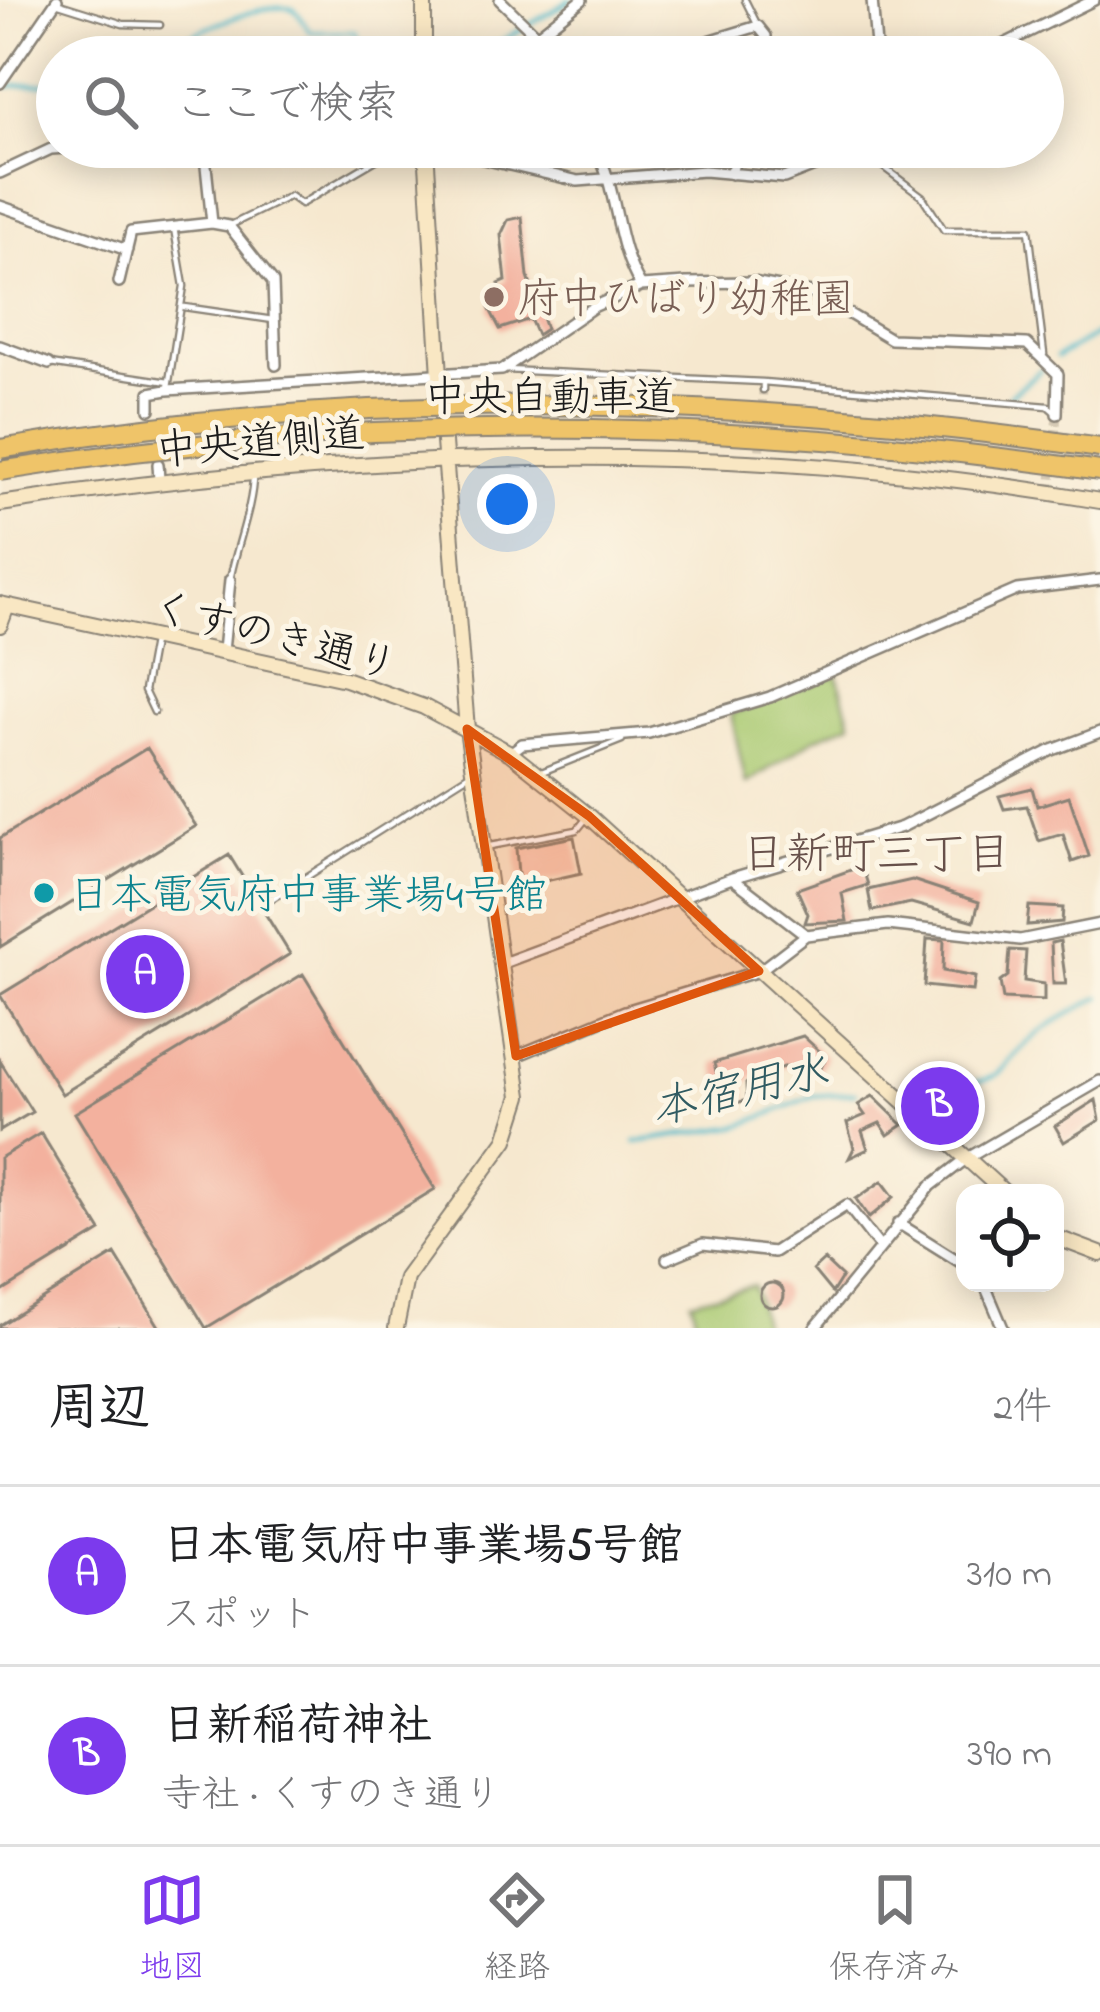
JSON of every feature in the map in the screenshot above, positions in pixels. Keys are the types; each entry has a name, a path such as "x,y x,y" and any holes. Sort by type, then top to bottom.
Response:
{"highway":[{"name":"中央自動車道","path":"0,449 322,413 606,405 866,418 1100,448"},
{"name":"中央自動車道","path":"0,471 321,435 584,428 821,437 1100,471"}],"street":[{"path":"424,0 424,36"},
{"path":"500,0 534,35 583,0"},
{"path":"872,0 875,36"},
{"path":"0,83 56,2"},
{"path":"1024,36 1095,4"},
{"path":"725,36 758,26 766,36"},
{"path":"0,173 36,156"},
{"path":"207,168 212,223"},
{"path":"430,168 441,392"},
{"path":"512,168 559,180 637,173 796,176 815,168"},
{"path":"604,168 621,249 641,286"},
{"path":"731,174 733,168"},
{"path":"0,206 127,250"},
{"path":"119,282 131,232 212,223 229,226 273,282 279,321 276,365"},
{"path":"150,409 150,393 168,386 502,370 595,307 641,286 753,282 816,294 891,339 1028,344 1044,354 1058,374 1057,414"},
{"path":"0,346 49,364"},
{"path":"396,1328 406,1278 511,1132 520,1096 467,729 445,450"},
{"name":"中央道側道","path":"0,504 159,472 253,471 445,450 759,463 972,481 1100,501"},
{"path":"223,651 230,580"},
{"path":"510,753 523,744 627,737 770,697 1017,590 1100,580"},
{"path":"0,625 4,605"},
{"name":"くすのき通り","path":"4,605 373,687 510,753 589,816 995,1184"},
{"path":"503,963 732,878 902,827 1031,760 1100,732"},
{"path":"732,878 806,934"},
{"path":"516,1057 626,1011 759,971 806,934 888,925 1020,940 1100,924"},
{"path":"815,1328 931,1186 966,1159 1100,1081"},
{"path":"667,1259 703,1244 774,1252 847,1204 879,1246"},
{"path":"898,1223 956,1259"},
{"path":"1064,1240 1100,1254"},
{"path":"988,1292 1004,1328"}],"lane":[{"path":"745,0 758,26"},
{"path":"56,2 123,24 160,25"},
{"path":"229,226 290,196 301,204 362,168"},
{"path":"886,168 922,196 944,230 1029,230 1044,354"},
{"path":"49,364 168,386 183,307 174,228"},
{"path":"183,307 279,321"},
{"path":"502,370 763,382 1048,406 1057,414"},
{"path":"763,382 764,390"},
{"path":"230,580 242,514 253,498 253,471"},
{"path":"154,636 144,691 154,712"},
{"path":"539,773 627,737"},
{"path":"273,898 472,772"},
{"path":"484,847 577,830 589,816"}],"highlighted area":[{"path":"467,729 589,816 759,971 516,1056"}],"green space":[{"path":"837,674 851,723 815,738 746,784 731,714"},
{"path":"753,1285 764,1328 698,1328 691,1301"}],"building":[{"name":"府中ひばり幼稚園","path":"522,217 528,277 546,329 537,335 530,319 500,329 489,308 501,292 499,284 506,281 501,235 508,220"},
{"name":"日本電気府中事業場4号館","path":"147,748 196,826 0,947 0,838"},
{"path":"1032,788 1037,806 1069,796 1089,856 1072,862 1063,834 1039,841 1027,806 1004,809 999,796"},
{"path":"574,837 581,873 519,887 516,848"},
{"path":"229,855 290,954 62,1094 0,995"},
{"path":"862,866 868,885 842,893 847,921 805,923 808,914 797,889"},
{"path":"912,880 979,902 974,921 911,903 872,911 868,890"},
{"path":"1029,906 1063,908 1062,922 1027,925"},
{"path":"927,939 944,940 943,971 975,977 973,991 924,986"},
{"path":"1060,941 1066,984 1053,984 1051,943"},
{"path":"1010,950 1026,951 1024,981 1044,984 1044,1001 1003,999 1000,982 1008,976"},
{"path":"303,974 435,1189 206,1328 75,1113"},
{"path":"803,1036 826,1057 819,1072 804,1074 787,1066 756,1075 746,1084 747,1100 725,1106 714,1063"},
{"path":"0,1061 32,1112 0,1131"},
{"path":"968,1092 978,1112 960,1128 952,1110 963,1105 959,1096"},
{"path":"873,1096 903,1125 888,1135 880,1123 862,1131 868,1149 849,1158 854,1148 847,1123 865,1115 858,1105"},
{"path":"1096,1100 1100,1120 1064,1142 1055,1126"},
{"path":"41,1133 101,1231 0,1293 0,1158"},
{"path":"882,1181 894,1197 869,1218 856,1199"},
{"path":"115,1254 160,1328 0,1328 0,1325"},
{"path":"824,1260 842,1277 832,1293 813,1270"},
{"path":"767,1283 777,1283 784,1295 777,1307 767,1307 760,1300 760,1290"}],"waterway":[{"path":"510,36 571,0"},
{"path":"191,36 219,23 278,8 293,9 311,32 355,32 356,36"},
{"path":"8,86 36,84"},
{"path":"1057,357 1100,333"},
{"path":"1010,395 1041,370"},
{"name":"本宿用水","path":"949,1086 995,1075 1043,1030 1100,997"},
{"name":"本宿用水","path":"636,1142 740,1126 813,1096 855,1093"}],"tunnel":[{"path":"759,463 763,390"},
{"path":"1050,492 1057,414"}],"place":[{"name":"府中ひばり幼稚園","path":"494,297"},
{"name":"日本電気府中事業場4号館","path":"44,893"},
{"name":"日本電気府中事業場5号館","path":"145,974"},
{"name":"日新稲荷神社","path":"940,1106"}],"district":[{"name":"日新町三丁目","path":"876,852"}]}
